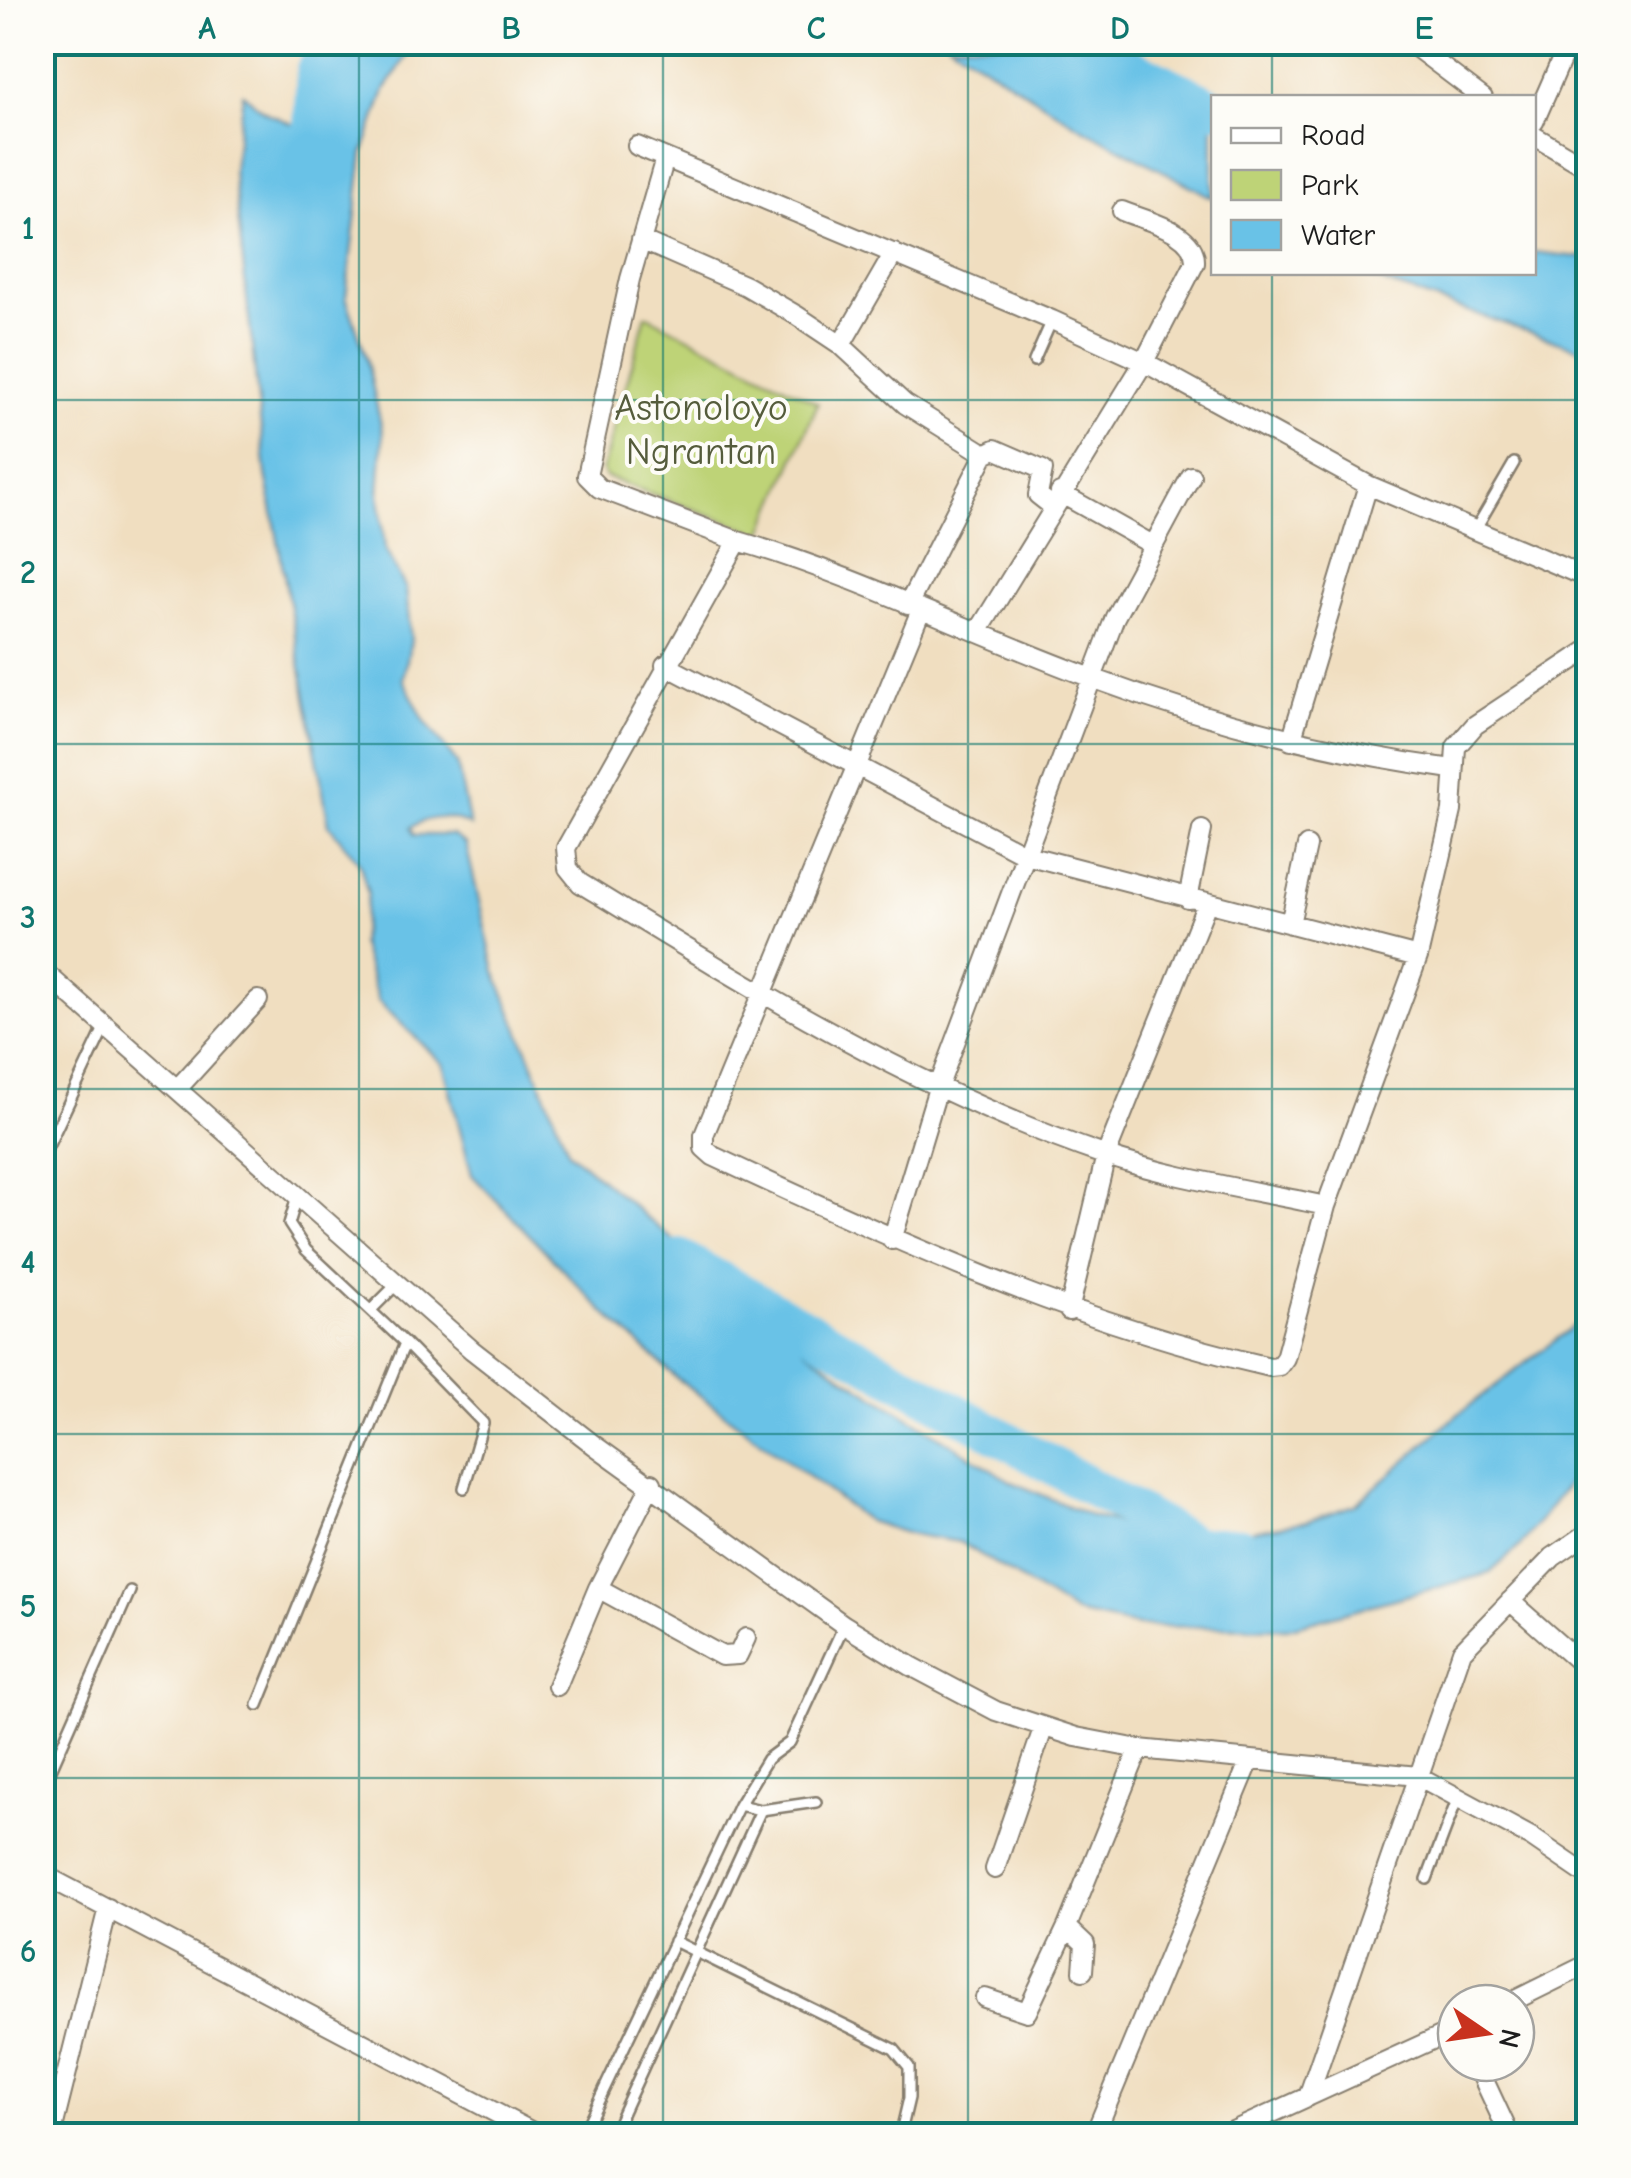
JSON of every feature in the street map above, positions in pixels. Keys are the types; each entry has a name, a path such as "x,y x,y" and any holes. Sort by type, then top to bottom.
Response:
{"street":[{"path":"1409,42 1479,95"},
{"path":"1536,117 1568,42"},
{"path":"1536,137 1588,168"},
{"path":"637,146 1052,320 1144,362 1368,485 1588,578"},
{"path":"665,158 641,240 587,476 599,488 1092,678 1291,741 1452,770"},
{"path":"978,632 1056,499 1144,362 1189,277 1196,252 1176,233 1122,211"},
{"path":"641,240 746,286 842,345 905,404 985,454"},
{"path":"842,345 894,253"},
{"path":"1151,544 1038,494 1043,470 1004,451 995,449 985,454 914,607 857,770 704,1135 704,1148 713,1156 892,1240 1069,1311 1278,1366 1285,1358 1326,1206 1418,958 1452,811 1452,770 1461,736 1588,650"},
{"path":"892,1240 938,1088 1092,678 1125,594 1191,476"},
{"path":"1291,741 1368,485"},
{"path":"738,541 665,665 566,848 568,868 580,882 762,994 938,1088 1106,1156 1326,1206"},
{"path":"665,665 857,770 1026,855 1418,958"},
{"path":"1069,1311 1106,1156 1197,901 1202,830"},
{"path":"1290,924 1307,846"},
{"path":"42,970 396,1284 566,1424 844,1625 958,1692 1043,1729 1140,1749 1418,1776 1588,1876"},
{"path":"178,1088 258,1000"},
{"path":"557,1686 598,1588 652,1483"},
{"path":"1308,2097 1462,1651 1552,1557 1588,1533"},
{"path":"598,1588 722,1656 738,1655 746,1638"},
{"path":"1510,1602 1588,1670"},
{"path":"995,1869 1043,1729"},
{"path":"985,1998 1026,2012 1067,1927 1140,1749"},
{"path":"1094,2136 1250,1760"},
{"path":"42,1874 540,2136"},
{"path":"42,2131 51,2135 108,1908"},
{"path":"1067,1927 1085,1944 1083,1971"},
{"path":"1536,1990 1588,1964"},
{"path":"1222,2136 1436,2037"},
{"path":"1485,2083 1510,2136"}],"lane":[{"path":"1034,361 1052,320"},
{"path":"1475,530 1514,463"},
{"path":"42,1159 105,1026"},
{"path":"297,1197 290,1215 291,1229 306,1250 483,1423 464,1488"},
{"path":"370,1310 396,1284"},
{"path":"258,1705 405,1343"},
{"path":"42,1790 130,1591"},
{"path":"582,2136 739,1805 767,1759 790,1742 844,1625"},
{"path":"1427,1878 1458,1798"},
{"path":"739,1805 761,1810 816,1802"},
{"path":"612,2136 761,1810"},
{"path":"674,1942 894,2050 909,2066 909,2098 900,2136"}],"green space":[{"name":"Astonoloyo Ngrantan","path":"646,315 818,403 762,534 605,477 602,470"}],"water":[{"path":"340,43 415,43 385,90 363,154 346,297 366,356 383,434 379,495 385,549 406,589 411,641 403,679 424,720 457,763 470,826 440,818 411,827 414,835 452,835 466,844 495,971 569,1152 780,1330 844,1377 1012,1482 1088,1515 1191,1542 1307,1521 1355,1505 1456,1416 1588,1315 1588,1458 1520,1546 1490,1573 1287,1628 1138,1626 1075,1613 960,1542 909,1534 868,1521 678,1379 603,1311 472,1175 443,1064 378,1001 360,943 368,894 360,864 329,825 266,474 233,171 243,94 267,113 294,125 317,80 342,58"},
{"path":"949,43 1092,43 1211,120 1211,197 1077,125"},
{"path":"1536,252 1588,258 1588,352 1362,275 1536,275"}],"waterway":[{"path":"312,126 315,70 352,42"},
{"path":"1079,42 1211,106"},
{"path":"680,1258 1197,1546 1240,1546"}]}
